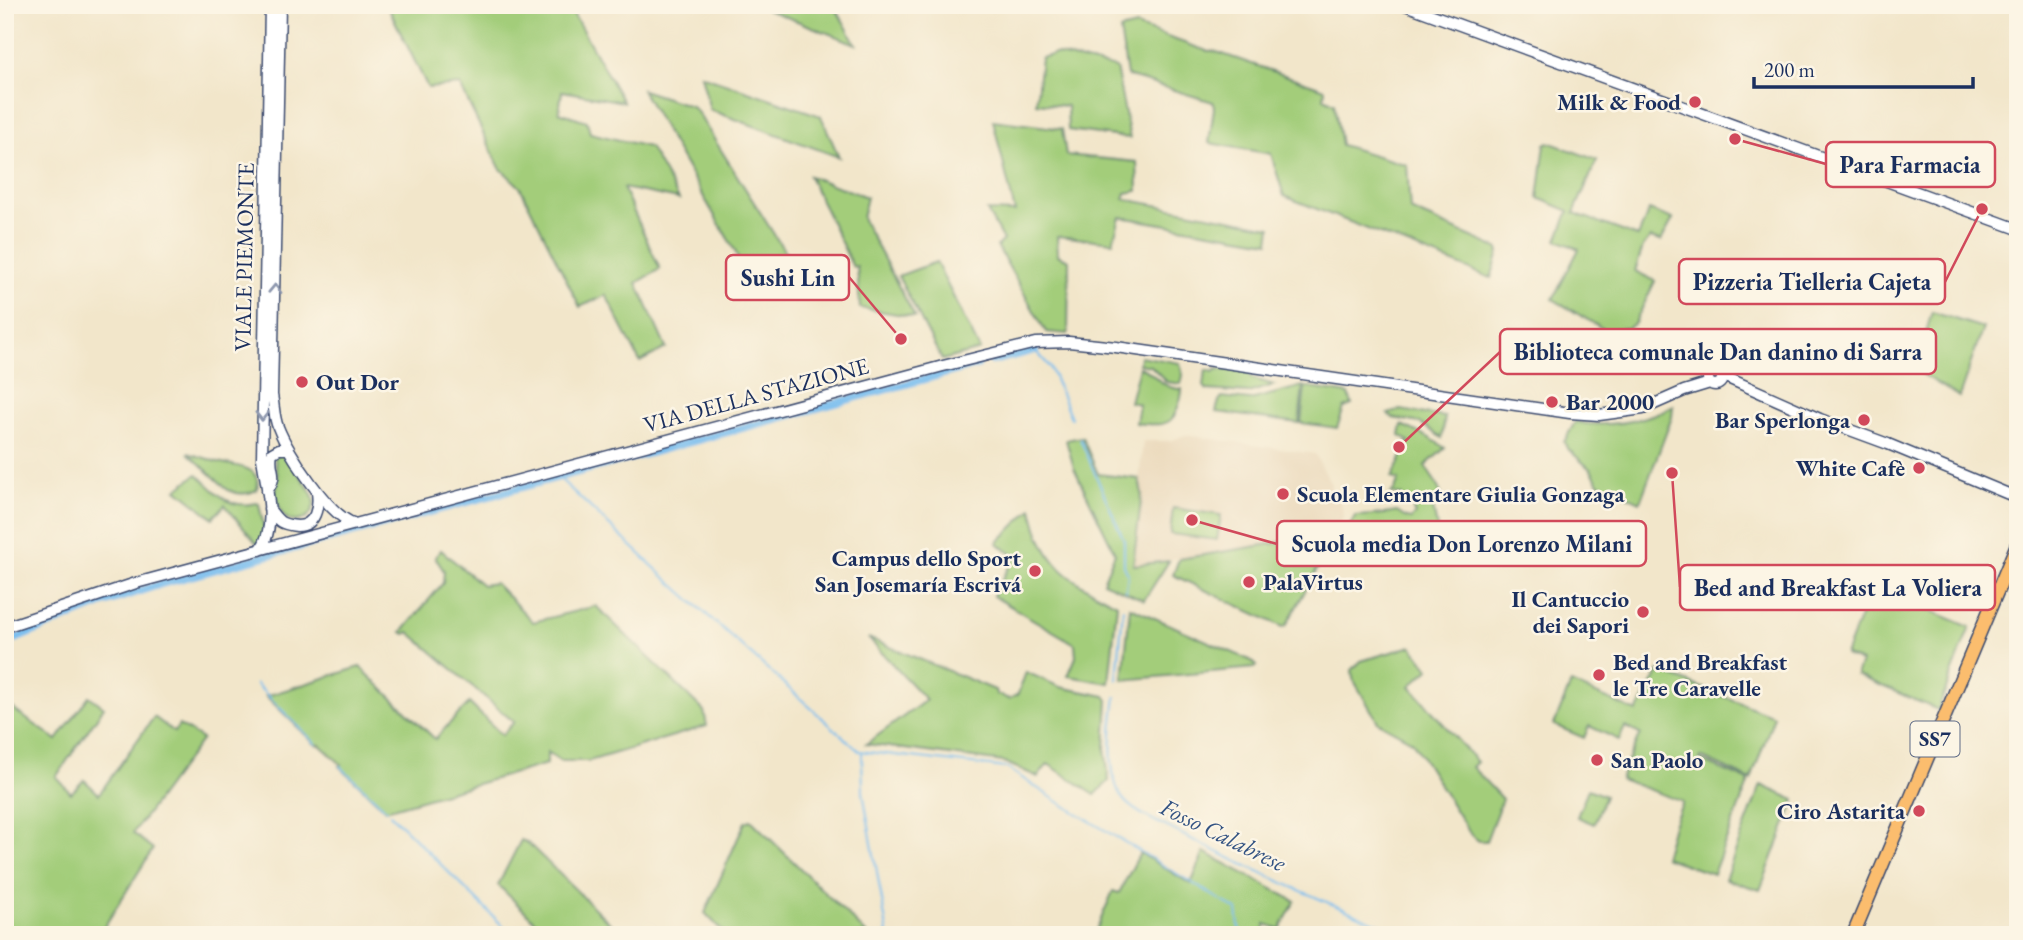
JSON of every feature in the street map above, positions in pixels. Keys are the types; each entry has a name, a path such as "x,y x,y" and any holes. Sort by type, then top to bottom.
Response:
{"main road":[{"name":"SS7","path":"1853,935 2018,542"}],"street":[{"name":"VIALE PIEMONTE","path":"270,5 262,438 270,524"},
{"name":"VIALE PIEMONTE","path":"280,5 272,395 277,426 289,449 317,492 342,518 356,524"},
{"path":"1405,5 2018,229"},
{"name":"VIA DELLA STAZIONE","path":"5,627 136,583 1037,343 1069,342 1116,346 1570,413 1599,415 1643,410 1684,391 1697,380 1714,379 1741,385 2018,498"},
{"path":"267,491 273,482 274,473 270,461 272,453 279,449 289,449"},
{"path":"269,509 279,521 303,526 312,519 319,507 317,492"},
{"path":"322,533 330,522 333,507"},
{"path":"270,524 282,540 287,542"},
{"path":"260,550 270,524"}],"shaded area":[{"path":"1185,435 1315,454 1331,484 1330,494 1336,495 1342,506 1343,518 1337,530 1333,534 1303,540 1301,535 1295,534 1293,540 1133,565 1142,494 1139,479 1143,441 1170,441"}],"green space":[{"path":"387,5 580,5 571,10 623,102 562,91 559,112 587,121 590,133 649,147 679,199 623,188 660,269 637,283 666,348 640,362 606,295 580,307 520,187 500,168 460,85 428,88"},
{"path":"756,5 834,5 856,44"},
{"path":"1136,26 1325,89 1324,98 1334,103 1341,145 1407,165 1410,210 1497,248 1499,252 1491,278 1284,196 1271,154 1209,143 1213,102 1127,76 1120,30"},
{"path":"1055,54 1116,68 1130,138 1068,130 1067,106 1036,103 1041,58"},
{"path":"701,75 821,116 839,157 710,110"},
{"path":"642,90 691,106 697,112 799,274 792,281 738,281 731,269 738,258 735,251"},
{"path":"993,120 1062,129 1066,155 1137,162 1138,191 1126,193 1124,199 1271,227 1269,242 1120,217 1113,242 1057,236 1058,255 1069,260 1068,334 1046,332 997,246 1003,240 987,211 1015,212"},
{"path":"1548,142 1597,160 1574,213 1638,237 1649,210 1673,219 1661,241 1650,238 1643,247 1635,271 1655,281 1635,323 1628,328 1605,330 1553,299 1579,249 1557,240 1569,211 1538,198 1545,144"},
{"path":"809,176 867,197 862,218 915,317 860,308 857,267 853,267"},
{"path":"936,262 980,350 942,360 898,276"},
{"path":"1932,312 1983,328 1959,397 1913,368 1929,338 1926,332"},
{"path":"1140,356 1180,363 1183,375 1181,384 1167,382 1151,366 1139,364"},
{"path":"1139,367 1168,386 1182,389 1177,409 1169,421 1159,424 1136,423 1139,404 1130,402"},
{"path":"1216,369 1249,372 1251,378 1274,385 1248,393 1207,390 1204,386 1206,370 1214,372"},
{"path":"1303,386 1299,423 1216,412 1222,397 1250,400"},
{"path":"1305,387 1349,394 1352,405 1344,408 1337,428 1301,423"},
{"path":"1673,406 1672,417 1640,502 1599,483 1591,470 1564,442 1575,422 1626,422"},
{"path":"1400,410 1445,417 1442,438 1420,423 1393,418 1388,414"},
{"path":"1402,425 1445,448 1425,466 1445,503 1432,502 1439,538 1435,552 1342,540 1355,516 1397,512 1411,519 1415,514 1414,508 1402,504 1402,495 1391,494 1399,480 1392,478 1409,441 1400,436"},
{"path":"1082,437 1098,474 1139,479 1142,494 1133,565 1169,561 1144,600 1103,582 1115,553 1074,468 1066,440"},
{"path":"188,453 247,469 256,476 257,490 243,494 228,490"},
{"path":"281,453 310,489 314,500 311,512 302,520 292,521 286,518 278,503 275,456"},
{"path":"197,474 230,502 259,504 265,532 258,545 225,505 213,518 177,489"},
{"name":"Campus dello Sport San Josemaría Escrivá","path":"1032,508 1043,544 1051,557 1072,578 1117,604 1109,683 1068,676 1076,657 1075,644 993,596 1015,556 997,543"},
{"path":"1173,508 1221,515 1217,540 1170,534"},
{"name":"PalaVirtus","path":"1289,541 1290,549 1326,543 1329,547 1286,626 1283,627 1173,575 1179,559"},
{"path":"441,550 482,585 495,583 533,622 596,606 704,711 707,726 589,761 560,761 547,752 547,764 386,810 339,766 341,764 320,745 315,744 266,696 360,667 435,739 469,703 502,735 514,722 409,632 402,632 443,583 444,571 435,557"},
{"path":"1872,586 1970,627 1938,710 1856,675 1861,662 1845,655"},
{"path":"1130,607 1252,661 1257,666 1123,680"},
{"path":"868,638 995,690 996,694 1009,699 1018,694 1026,672 1060,687 1105,696 1108,700 1105,748 1109,781 1095,795 1048,764 1038,777 1004,762 866,744 926,700"},
{"path":"1412,646 1429,669 1410,686 1477,762 1472,767 1502,799 1486,841 1479,841 1471,835 1412,741 1378,722 1353,679 1352,670 1361,661"},
{"path":"1659,671 1774,716 1751,780 1701,757 1700,760 1749,781 1713,874 1664,857 1683,802 1620,779 1640,734 1625,727 1619,740 1589,726 1584,738 1554,725 1571,683 1637,712"},
{"path":"89,696 104,707 56,777 71,793 84,780 99,794 154,717 174,732 179,725 202,739 133,833 153,849 99,935 5,935 5,701 57,740"},
{"path":"1761,785 1795,800 1760,890 1725,879"},
{"path":"1588,789 1605,796 1594,824 1577,817"},
{"path":"751,820 868,935 726,935 705,913 745,822"},
{"path":"521,840 528,843 622,935 549,935 498,885"},
{"path":"1204,852 1295,901 1280,929 1265,924 1265,935 1094,935 1113,891 1119,893 1140,853 1191,884"}],"waterway":[{"name":"Fosso Calabrese","path":"1035,350 1050,367 1071,418"},
{"path":"992,361 1035,350"},
{"path":"5,643 101,604 161,584 977,365"},
{"name":"Fosso Calabrese","path":"1080,439 1124,540 1124,566 1128,574 1126,591"},
{"path":"559,478 658,571 859,751 1007,768 1237,910 1240,935"},
{"name":"Fosso Calabrese","path":"1117,680 1123,608"},
{"path":"256,684 316,744"},
{"name":"Fosso Calabrese","path":"1116,697 1111,748 1113,774 1125,802 1156,822 1264,874 1408,935"},
{"path":"862,753 863,792 888,935"},
{"path":"340,766 387,810"},
{"path":"390,814 512,935"}],"place":[{"name":"Milk & Food","path":"1695,102"},
{"name":"Para Farmacia","path":"1735,139"},
{"name":"Pizzeria Tielleria Cajeta","path":"1982,209"},
{"name":"Sushi Lin","path":"901,339"},
{"name":"Out Dor","path":"302,382"},
{"name":"Bar 2000","path":"1552,402"},
{"name":"Bar Sperlonga","path":"1864,420"},
{"name":"Biblioteca comunale Dan danino di Sarra","path":"1399,447"},
{"name":"White Cafè","path":"1919,468"},
{"name":"Bed and Breakfast La Voliera","path":"1672,473"},
{"name":"Scuola Elementare Giulia Gonzaga","path":"1283,494"},
{"name":"Scuola media Don Lorenzo Milani","path":"1192,520"},
{"name":"Campus dello Sport San Josemaría Escrivá","path":"1035,571"},
{"name":"PalaVirtus","path":"1249,582"},
{"name":"Il Cantuccio dei Sapori","path":"1643,612"},
{"name":"Bed and Breakfast le Tre Caravelle","path":"1599,675"},
{"name":"San Paolo","path":"1597,760"},
{"name":"Ciro Astarita","path":"1919,811"}]}
